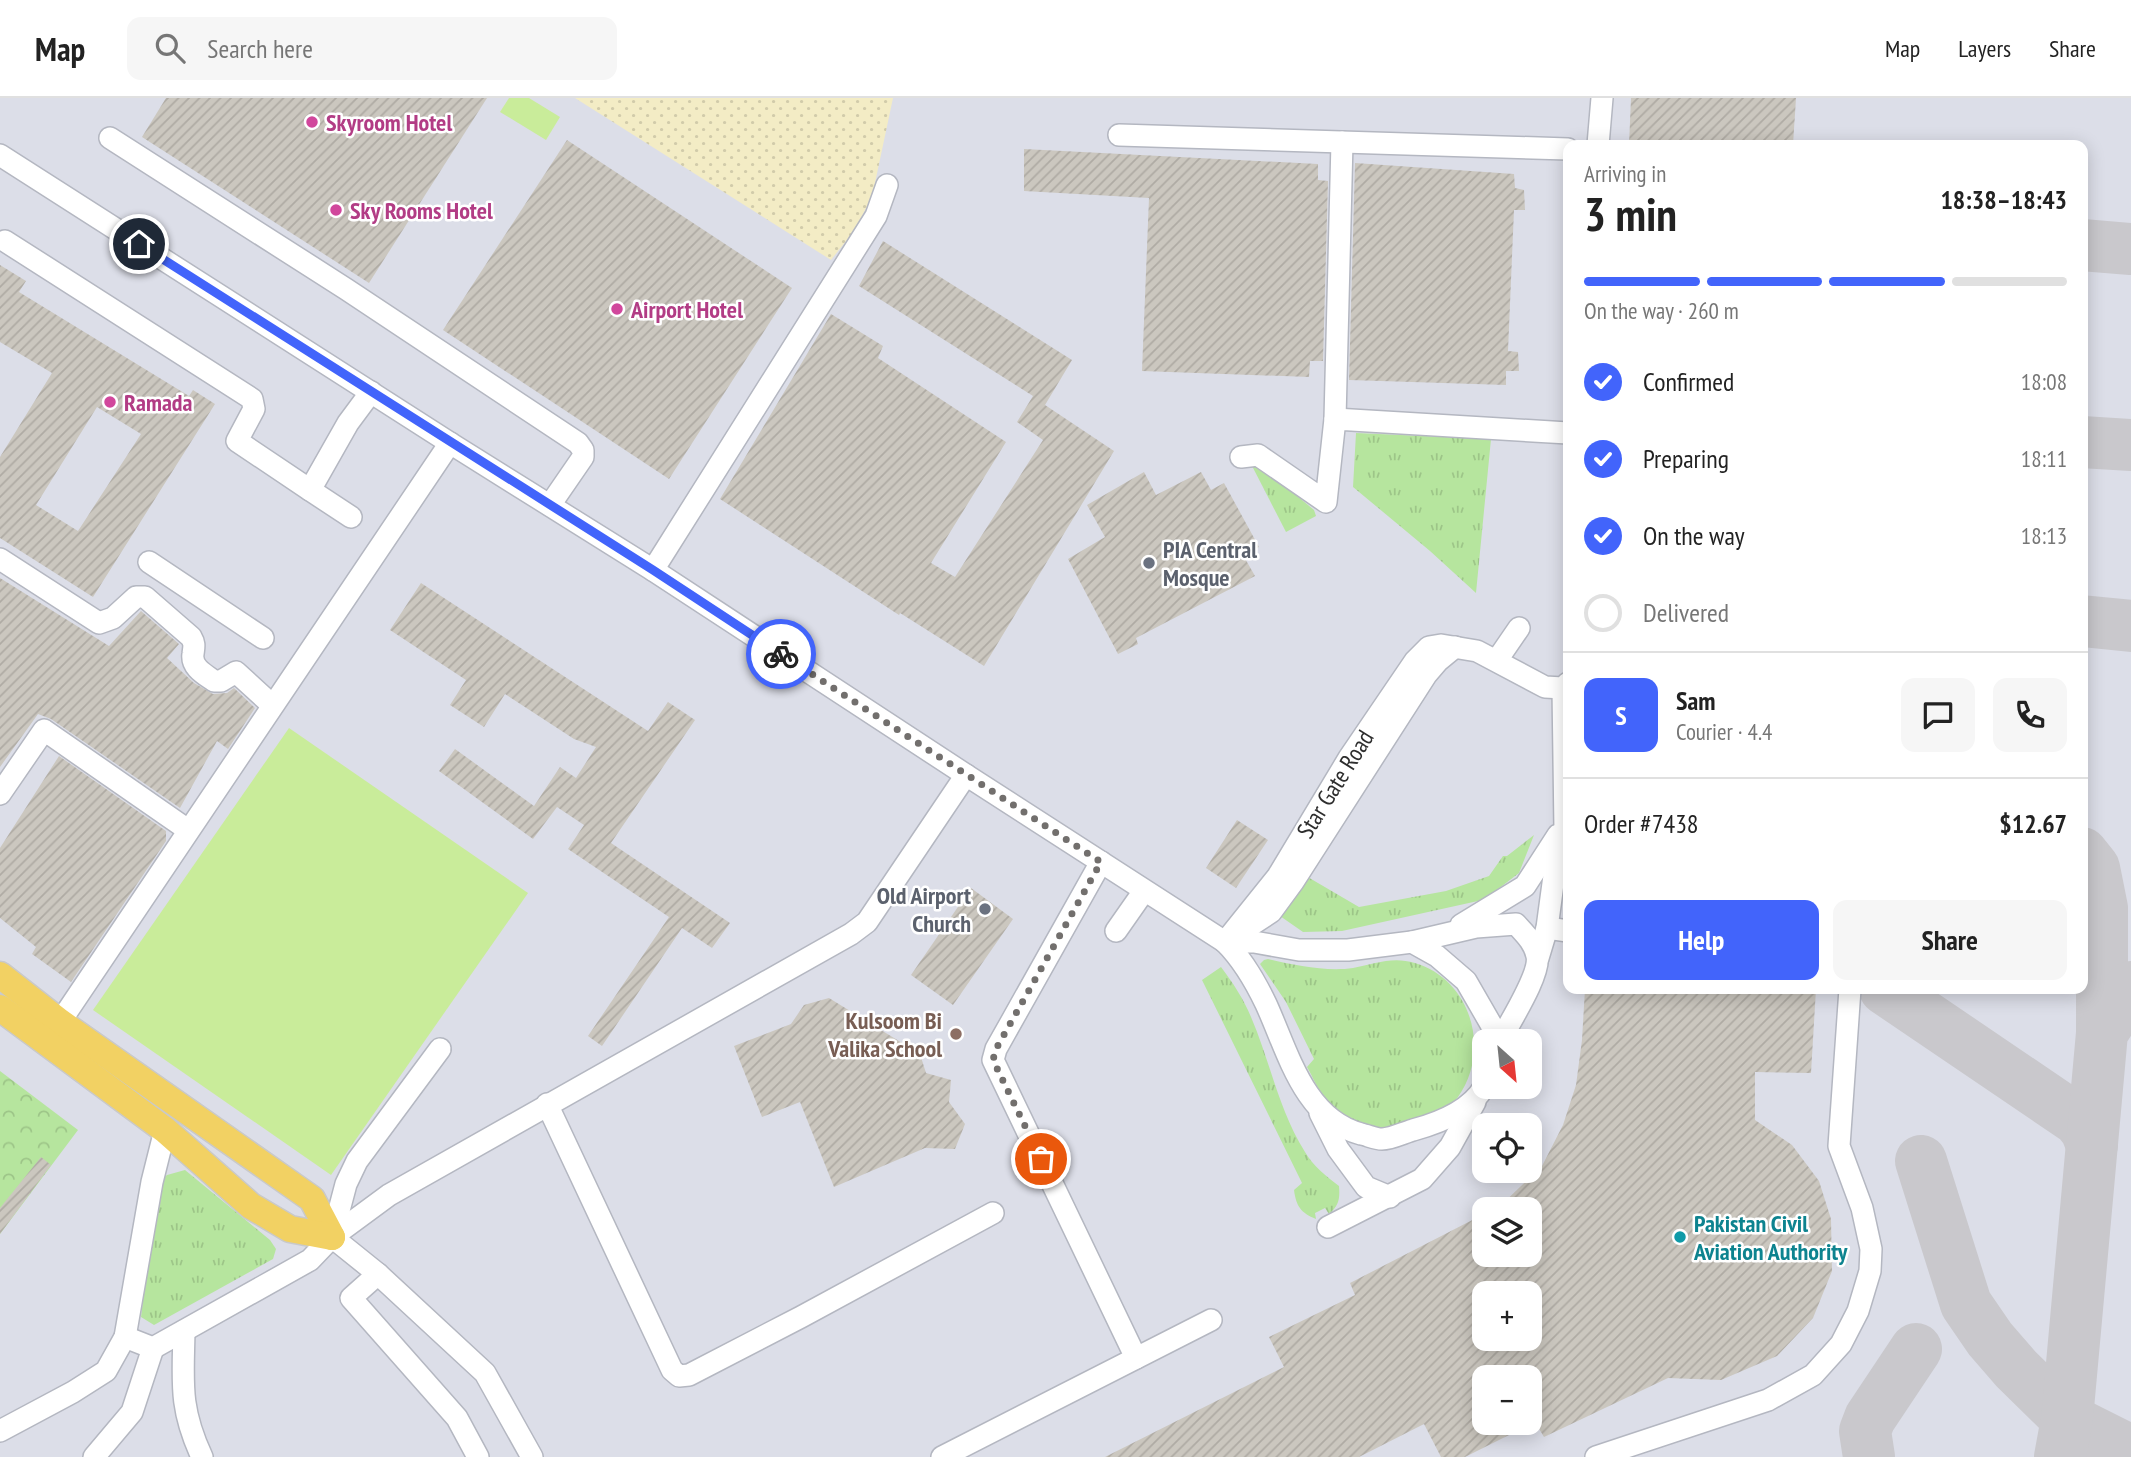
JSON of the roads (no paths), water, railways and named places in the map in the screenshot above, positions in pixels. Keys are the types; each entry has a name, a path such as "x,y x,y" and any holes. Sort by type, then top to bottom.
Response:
{"main road":[{"path":"0,975 60,1022 312,1199 332,1237"},
{"path":"0,1008 165,1130 251,1206 290,1229 332,1237"}],"street":[{"path":"1598,140 1602,98"},
{"path":"1119,135 1563,149"},
{"path":"110,138 346,289 578,443 583,450 583,457 550,505"},
{"path":"1241,457 1258,455 1326,502 1335,419 1342,142"},
{"path":"0,155 653,570 1225,942 1233,949 1265,1002 1295,1071 1338,1149 1366,1187 1390,1196"},
{"path":"653,570 876,216 887,186"},
{"path":"5,240 252,399 254,410 237,441 351,517"},
{"path":"310,490 348,423 371,392"},
{"path":"1335,419 1563,433"},
{"path":"60,1022 450,443"},
{"path":"0,559 99,623 113,618 136,597 145,597 191,636 195,643 192,657 194,665 214,681 221,681 236,672 272,705"},
{"path":"149,562 264,638"},
{"path":"1497,660 1519,628"},
{"name":"Star Gate Road","path":"1225,942 1271,912 1426,676 1455,647 1476,651 1497,660 1545,687 1563,686"},
{"path":"0,794 44,730 188,830"},
{"path":"94,1457 132,1412 153,1348 310,1260 332,1237 389,1195 804,962 867,922 966,775"},
{"path":"1447,933 1525,886 1563,827"},
{"path":"1505,1029 1535,974 1538,958 1558,929 1563,842"},
{"path":"1101,862 996,1049 993,1060 1136,1358"},
{"path":"1116,930 1144,891"},
{"path":"1225,942 1254,942 1299,950 1348,950 1412,942 1476,927 1516,925 1530,938 1538,958"},
{"path":"1412,942 1437,956 1466,981 1494,1029"},
{"path":"1596,1457 1768,1400 1813,1375 1841,1344 1858,1311 1870,1271 1871,1249 1862,1208 1839,1146 1850,994"},
{"path":"332,1237 346,1184 357,1161 440,1049"},
{"path":"1317,1108 1335,1123 1351,1131 1381,1139 1435,1124 1472,1099"},
{"path":"1328,1227 1422,1179 1450,1147 1477,1099"},
{"path":"547,1104 666,1359 679,1376 689,1375 801,1317 993,1213"},
{"path":"0,1430 73,1392 106,1371 125,1336 152,1182 165,1130"},
{"path":"332,1237 378,1274 485,1373 532,1457"},
{"path":"378,1274 351,1298 457,1418 478,1457"},
{"path":"942,1457 1211,1320"},
{"path":"184,1331 185,1413 202,1457"},
{"path":"125,1336 153,1348"}],"place":[{"name":"Skyroom Hotel","path":"312,122"},
{"name":"Sky Rooms Hotel","path":"336,210"},
{"name":"Airport Hotel","path":"617,309"},
{"name":"Ramada","path":"110,402"},
{"name":"PIA Central Mosque","path":"1149,563"},
{"name":"Old Airport Church","path":"985,909"},
{"name":"Kulsoom Bi Valika School","path":"956,1034"},
{"name":"Pakistan Civil Aviation Authority","path":"1680,1237"}]}
